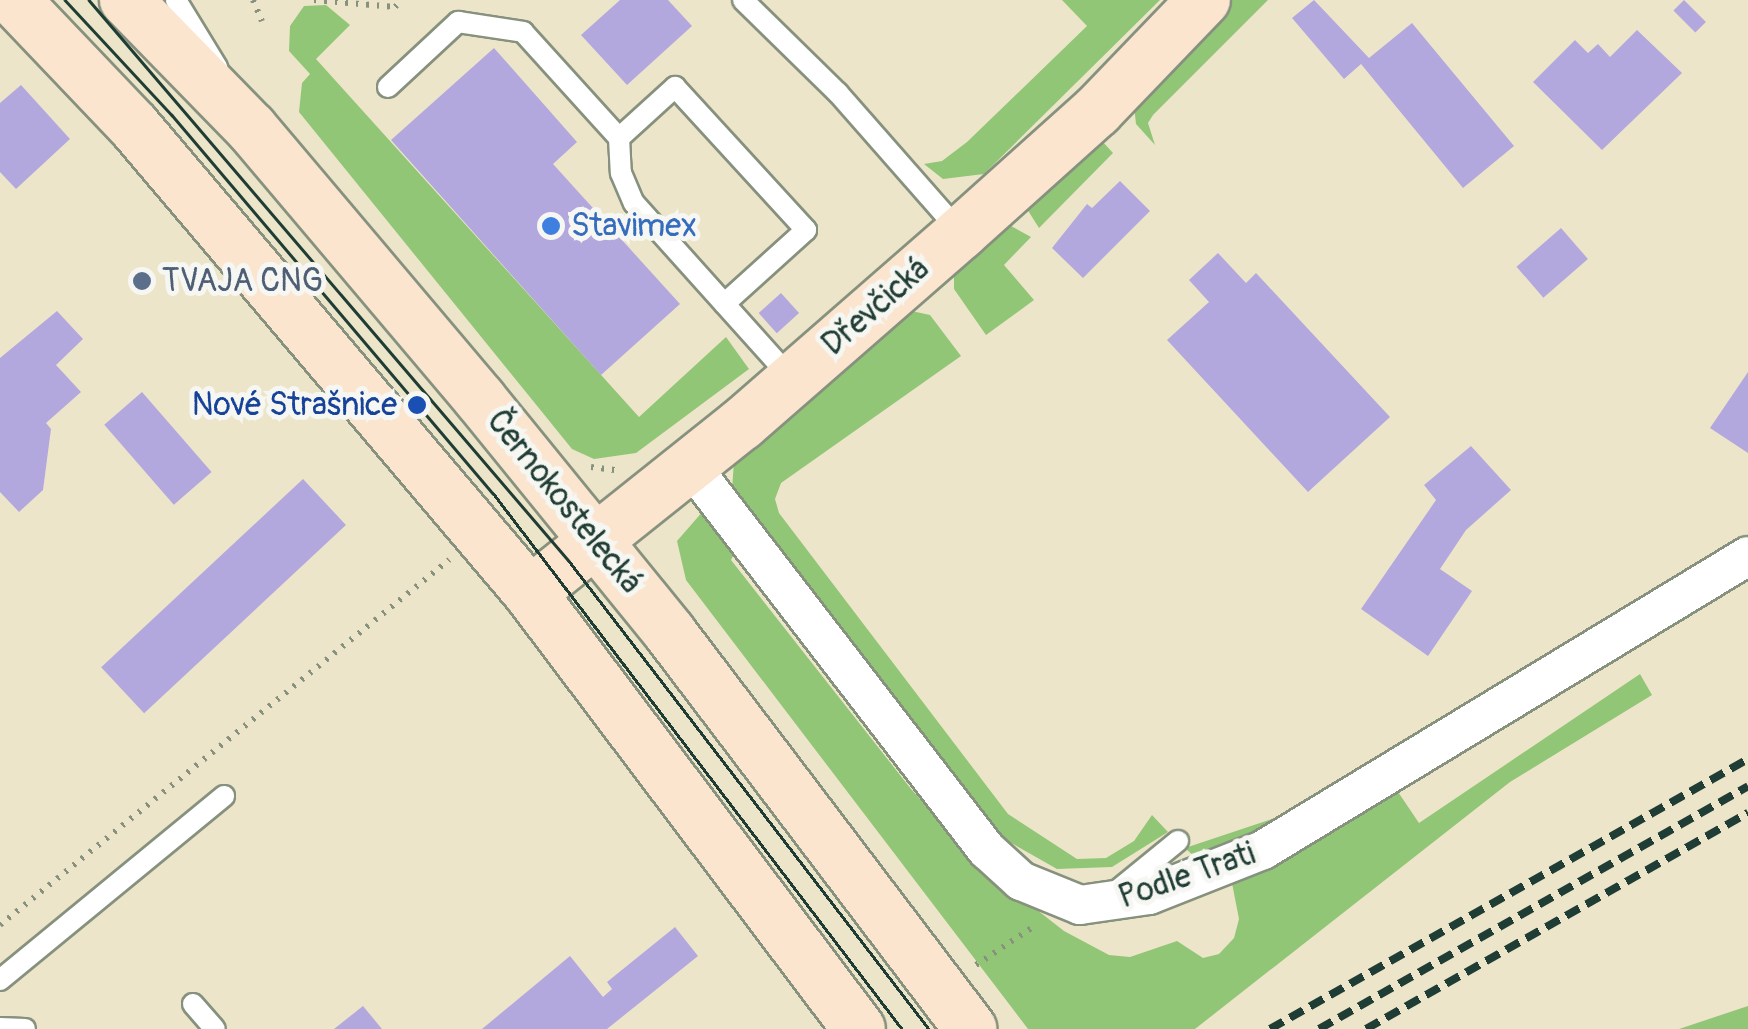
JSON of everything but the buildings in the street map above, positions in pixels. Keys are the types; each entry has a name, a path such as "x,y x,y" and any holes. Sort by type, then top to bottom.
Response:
{"main road":[{"path":"14,0 134,126 530,593 858,1029"},
{"name":"Černokostelecká","path":"126,0 242,118 595,540 971,1029"},
{"name":"Dřevčická","path":"530,593 690,466 961,233 1097,111 1204,0"}],"street":[{"path":"690,466 987,850 1021,881 1084,904"},
{"name":"Podle Trati","path":"1084,904 1180,885 1262,850 1748,556"}],"lane":[{"path":"176,0 203,38 242,118"},
{"path":"743,0 838,93 961,233"},
{"path":"388,87 458,22 523,32 619,138 621,173 634,202 792,380"},
{"path":"619,138 676,86 806,230 724,304"},
{"path":"0,980 224,796"},
{"path":"1084,904 1178,840"},
{"path":"194,1004 215,1029"},
{"path":"0,1028 25,1029"}],"path":[{"path":"253,0 262,21"},
{"path":"314,0 395,6 402,0"},
{"path":"0,925 456,555"},
{"path":"967,972 1084,904"}],"green space":[{"path":"1062,0 1160,0 984,174 943,179 924,164 942,161 967,142 1087,26"},
{"path":"1231,0 1268,0 1153,115 1148,123 1155,145 1136,124 1134,106"},
{"path":"326,5 350,25 316,59 639,417 726,337 749,369 636,453 594,459 572,449 299,112 302,83 310,74 289,51 290,26 304,6"},
{"path":"1102,141 1113,153 1039,228 1027,209"},
{"path":"1011,226 1031,237 1004,265 1034,300 986,335 954,289 954,272 1001,227"},
{"path":"907,310 930,315 961,356 781,483 775,499 779,513 1008,814 1077,859 1106,858 1134,841 1152,815 1168,832 1112,867 1057,869 985,828 732,490 734,461"},
{"path":"704,510 736,550 731,560 911,789 981,866 1064,931 1109,955 1130,957 1177,941 1203,958 1219,954 1234,938 1239,919 1230,873 1392,783 1419,823 1640,674 1652,695 1510,782 1195,1029 1028,1029 686,580 677,541"},
{"path":"1441,722 1285,829 1198,860 1185,848 1275,818"},
{"path":"1748,1006 1748,1029 1679,1029"}],"tram line":[{"path":"65,0 172,115 493,493 902,1029"},
{"path":"89,0 569,561 929,1029"}],"railway":[{"path":"1270,1029 1748,759"},
{"path":"1319,1029 1748,786"},
{"path":"1366,1029 1748,813"}],"place":[{"name":"Stavimex","path":"551,226"},
{"name":"TVAJA CNG","path":"142,281"},
{"name":"Nové Strašnice","path":"417,405"}]}
